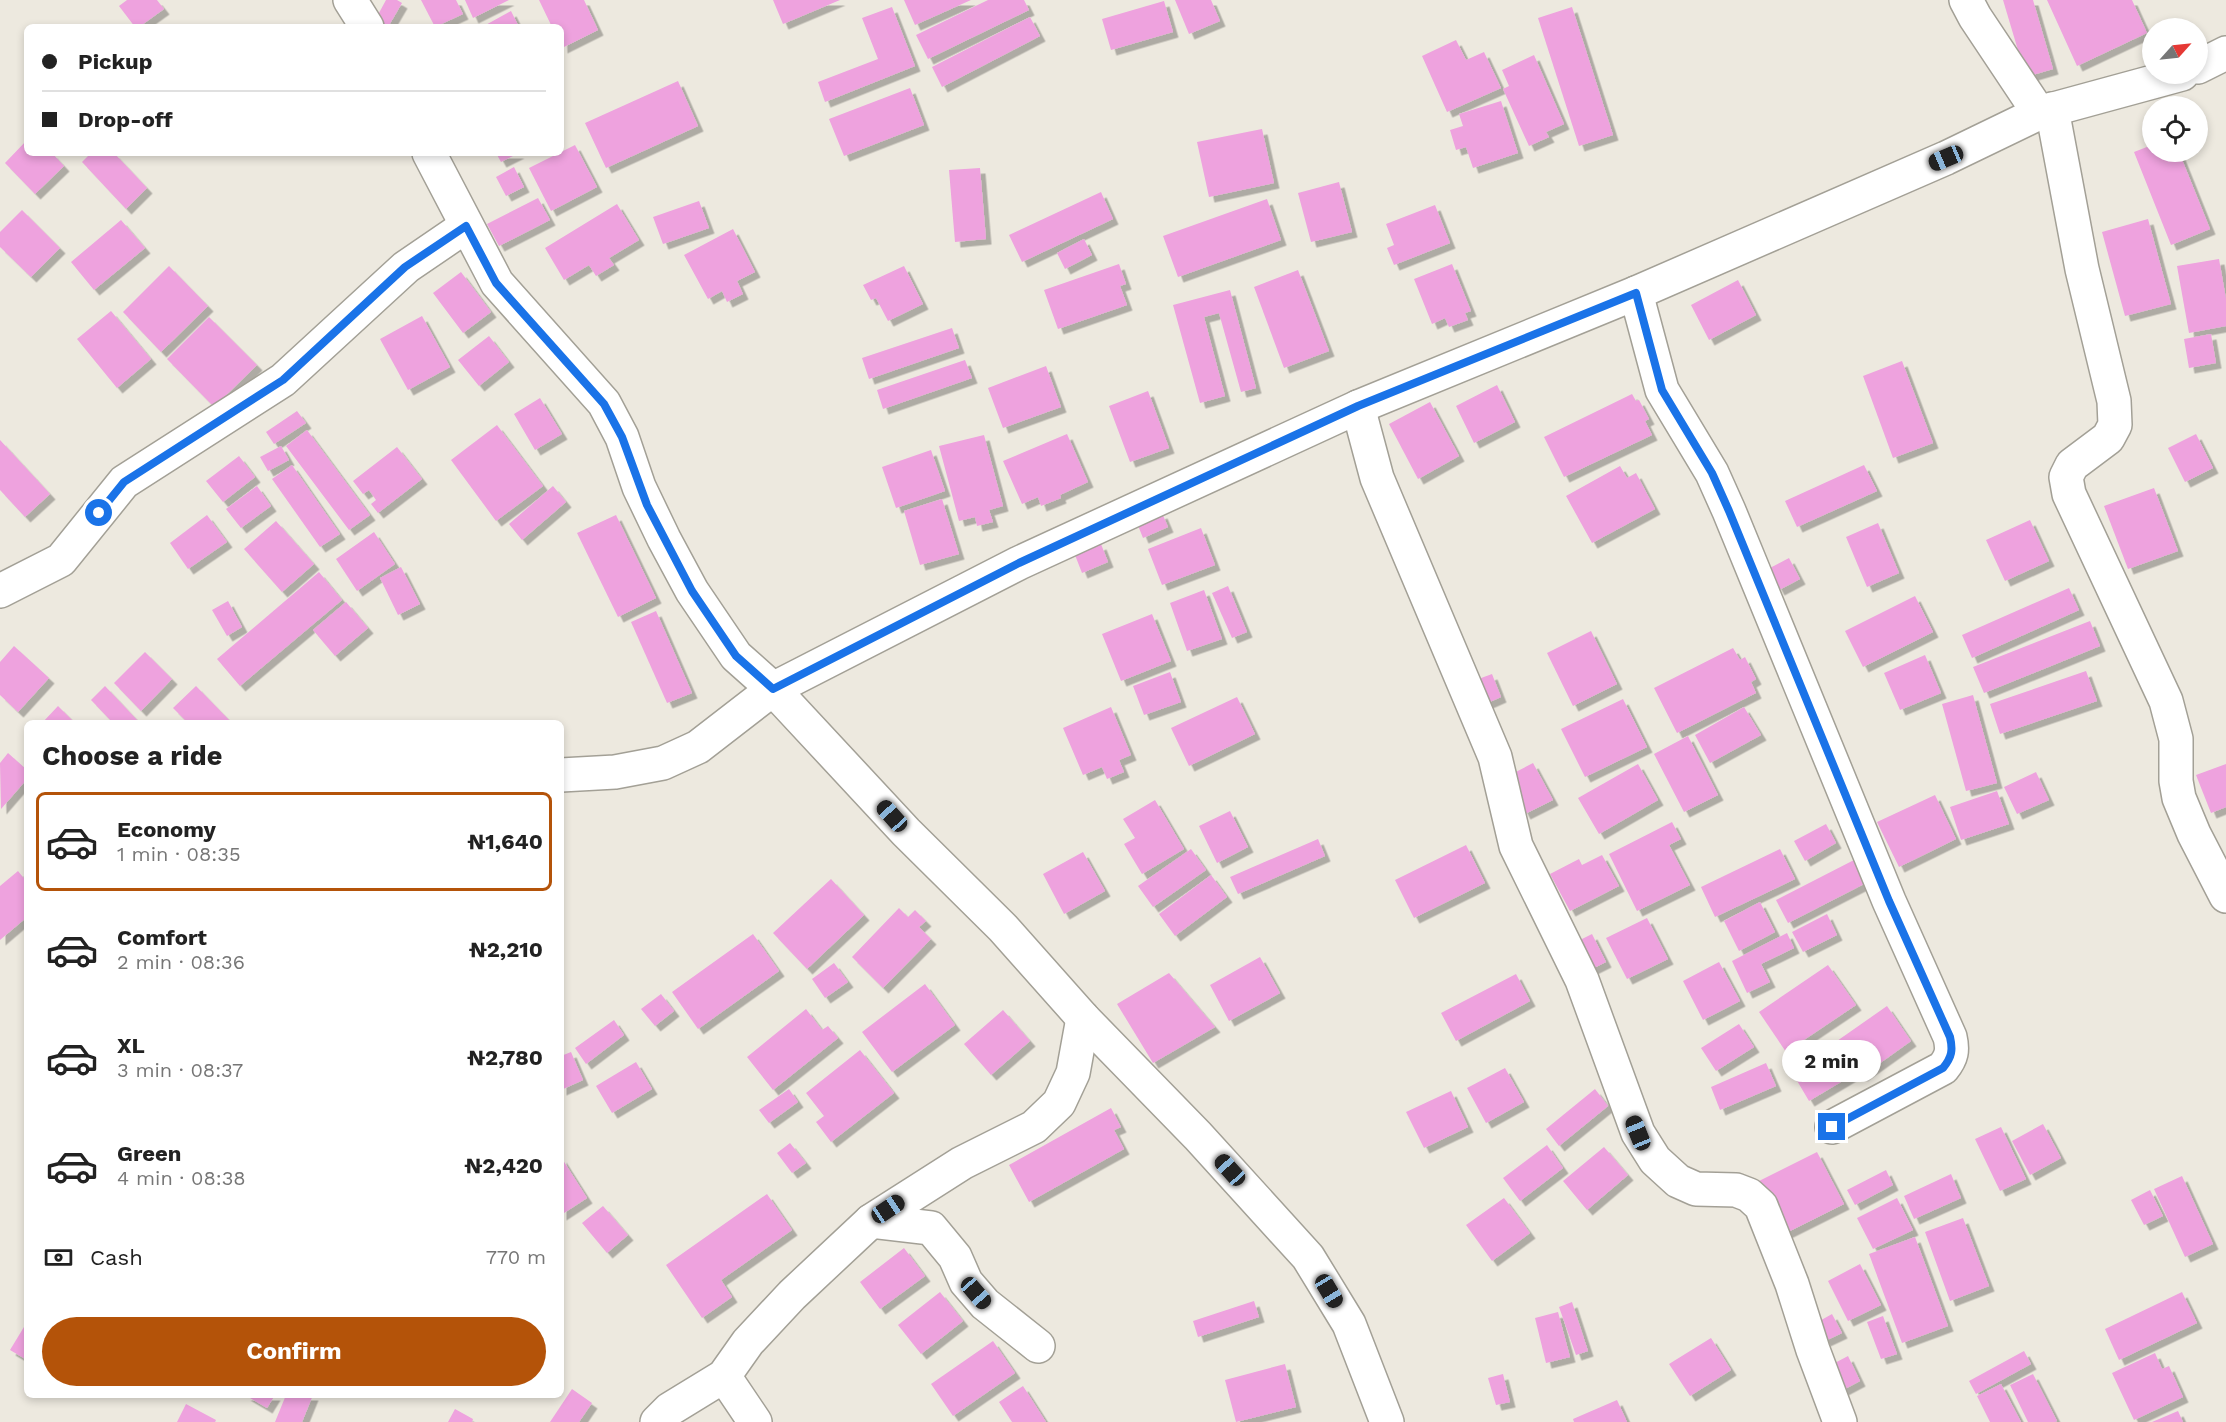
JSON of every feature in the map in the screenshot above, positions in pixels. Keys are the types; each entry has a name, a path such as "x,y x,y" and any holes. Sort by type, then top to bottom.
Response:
{"street":[{"path":"350,0 365,24"},
{"path":"1966,0 1975,17 2046,111 2114,401 2115,425 2108,438 2072,465 2066,477 2069,494 2166,701 2176,739 2176,781 2179,798 2194,834 2226,896"},
{"path":"2208,62 2226,54"},
{"path":"564,775 615,772 663,763 698,747 773,689 1019,563 1358,406 1636,293 1946,158 2046,111 2145,84"},
{"path":"431,156 496,283 604,404 622,437 644,498 664,539 692,591 736,656 773,689 906,832 1003,928 1083,1018 1198,1136 1308,1257 1349,1324 1387,1422"},
{"path":"0,591 61,560 124,482 283,380 405,267 466,226"},
{"path":"1636,293 1662,390 1712,473 1729,511 1885,890 1953,1048 1951,1059 1943,1068 1832,1127"},
{"path":"1358,406 1377,478 1495,757 1516,846 1582,980 1638,1133 1654,1160 1678,1180 1696,1189 1736,1190 1749,1195 1761,1206 1792,1284 1813,1350 1840,1422"},
{"path":"657,1422 670,1409 723,1376 748,1342 792,1295 871,1221 962,1163 1034,1127 1059,1103 1074,1073 1083,1018"},
{"path":"871,1221 931,1228 955,1257 966,1282 985,1304 1038,1346"},
{"path":"723,1376 755,1422"}],"building":[{"path":"127,0 157,0 164,9 143,24 133,24 119,6"},
{"path":"386,0 397,0 402,3 390,24 373,24"},
{"path":"421,0 456,0 463,14 441,24 433,24"},
{"path":"465,0 509,0 473,18"},
{"path":"539,0 584,0 598,30 564,47 564,24 551,24"},
{"path":"773,0 840,0 783,24"},
{"path":"904,0 971,0 915,25"},
{"path":"988,0 1024,0 1029,10 928,59 916,35"},
{"path":"1175,0 1211,0 1220,21 1189,34"},
{"path":"2003,0 2033,0 2053,69 2026,77"},
{"path":"2047,0 2132,0 2142,22 2142,35 2077,66"},
{"path":"1164,1 1173,32 1111,50 1102,19"},
{"path":"892,7 915,66 825,102 818,82 878,59 862,18"},
{"path":"1572,7 1613,135 1579,146 1538,18"},
{"path":"511,11 518,24 487,24"},
{"path":"1030,17 1040,36 942,87 932,67"},
{"path":"1456,40 1466,60 1484,52 1501,88 1447,112 1422,56"},
{"path":"1534,55 1564,124 1546,132 1549,137 1529,146 1503,89 1509,86 1502,70"},
{"path":"678,81 698,126 606,168 585,123"},
{"path":"910,88 924,125 844,156 829,119"},
{"path":"1501,101 1518,153 1473,168 1466,147 1456,150 1450,130 1463,126 1459,114"},
{"path":"1262,129 1274,183 1209,197 1197,142"},
{"path":"24,143 24,156 55,156 64,166 35,194 5,163"},
{"path":"575,145 597,187 551,211 529,168 553,156 564,156 564,150"},
{"path":"2142,149 2142,162 2183,162 2210,229 2171,245 2134,152"},
{"path":"88,156 117,156 147,188 126,209 82,162"},
{"path":"498,156 513,156 501,162"},
{"path":"514,167 524,187 506,196 496,177"},
{"path":"980,168 986,239 955,242 949,170"},
{"path":"1339,182 1352,232 1311,242 1298,193"},
{"path":"1101,192 1113,219 1022,262 1009,235"},
{"path":"538,198 550,220 499,246 487,224"},
{"path":"1267,199 1281,240 1178,277 1163,236"},
{"path":"699,201 709,228 663,244 653,217"},
{"path":"617,204 639,240 609,258 614,265 596,276 589,265 564,280 545,248"},
{"path":"1435,205 1450,243 1394,265 1387,248 1394,245 1386,224"},
{"path":"22,210 60,248 31,277 0,247 0,232"},
{"path":"2148,219 2171,304 2125,316 2102,232"},
{"path":"121,220 145,248 94,290 71,262"},
{"path":"733,229 755,272 737,281 743,294 727,302 722,291 708,299 684,255"},
{"path":"1084,239 1092,255 1065,269 1057,253"},
{"path":"2219,259 2226,299 2226,326 2189,333 2177,266"},
{"path":"1119,264 1126,284 1120,286 1127,305 1058,329 1044,290"},
{"path":"1452,264 1471,311 1465,313 1468,320 1449,327 1445,318 1432,324 1414,279"},
{"path":"169,266 208,306 161,352 123,312"},
{"path":"904,266 923,304 888,321 876,298 871,300 863,285"},
{"path":"1298,270 1329,351 1284,368 1254,287"},
{"path":"461,272 491,312 463,333 433,293"},
{"path":"1738,280 1756,315 1709,340 1691,305"},
{"path":"1230,290 1256,388 1241,392 1219,313 1204,317 1225,396 1200,403 1173,305"},
{"path":"111,311 151,359 117,388 77,339"},
{"path":"422,316 450,367 408,390 380,339"},
{"path":"209,317 257,365 214,407 167,359"},
{"path":"952,328 959,348 869,379 862,358"},
{"path":"2211,334 2216,363 2189,368 2184,339"},
{"path":"489,336 509,362 479,386 458,360"},
{"path":"965,360 972,378 883,409 877,390"},
{"path":"1902,361 1933,443 1893,458 1863,376"},
{"path":"1046,366 1061,407 1003,428 988,388"},
{"path":"1497,385 1515,422 1474,443 1456,406"},
{"path":"1148,391 1169,448 1130,462 1109,406"},
{"path":"1632,394 1636,401 1639,400 1649,419 1645,421 1652,435 1564,477 1544,437"},
{"path":"540,398 562,434 535,450 514,414"},
{"path":"1430,402 1459,456 1418,479 1389,424"},
{"path":"297,411 306,423 274,444 266,432"},
{"path":"497,425 543,486 496,521 451,460"},
{"path":"307,430 370,515 349,530 286,446"},
{"path":"1067,434 1088,482 1060,495 1061,498 1041,506 1038,497 1022,504 1003,461"},
{"path":"2196,434 2213,468 2185,482 2168,448"},
{"path":"984,435 1003,506 989,510 993,522 977,526 975,517 959,521 939,446"},
{"path":"0,440 50,494 25,517 0,490"},
{"path":"281,446 289,460 268,471 260,457"},
{"path":"397,447 422,479 378,513 371,504 376,500 369,490 363,494 353,481"},
{"path":"931,450 945,491 896,508 882,467"},
{"path":"239,456 255,477 223,502 206,481"},
{"path":"292,465 340,534 320,547 272,479"},
{"path":"1864,465 1877,491 1797,527 1785,501"},
{"path":"1620,466 1627,478 1636,473 1655,509 1592,543 1566,496"},
{"path":"257,486 271,506 241,528 226,509"},
{"path":"553,486 566,502 522,540 509,524"},
{"path":"2154,488 2178,551 2128,569 2104,506"},
{"path":"942,499 959,554 920,565 904,511"},
{"path":"1162,513 1168,527 1143,538 1137,523"},
{"path":"207,515 227,542 188,569 170,543"},
{"path":"616,515 656,598 618,617 577,533"},
{"path":"2030,520 2049,561 2005,581 1986,540"},
{"path":"276,521 314,564 282,592 244,549"},
{"path":"1878,523 1899,573 1867,587 1846,537"},
{"path":"1201,528 1215,565 1162,585 1148,549"},
{"path":"374,532 395,564 357,591 336,559"},
{"path":"1101,544 1108,562 1082,573 1075,555"},
{"path":"1789,558 1800,579 1779,590 1768,569"},
{"path":"401,567 420,604 398,615 380,578"},
{"path":"319,572 342,600 240,686 217,659"},
{"path":"1228,586 1247,632 1232,638 1212,593"},
{"path":"2069,588 2079,610 1972,658 1962,635"},
{"path":"1204,590 1222,639 1187,651 1170,603"},
{"path":"1915,596 1933,632 1863,667 1845,631"},
{"path":"228,601 242,627 227,636 212,610"},
{"path":"346,602 368,628 335,656 313,630"},
{"path":"656,611 692,693 667,703 631,622"},
{"path":"1152,614 1171,661 1121,681 1102,634"},
{"path":"2090,621 2100,646 1984,693 1973,667"},
{"path":"1591,631 1617,684 1573,706 1547,653"},
{"path":"14,646 49,678 18,712 0,695 0,662"},
{"path":"1733,648 1740,660 1745,657 1756,679 1751,682 1756,693 1677,733 1654,688"},
{"path":"145,652 172,679 141,711 114,683"},
{"path":"1925,655 1941,693 1900,710 1884,673"},
{"path":"2086,671 2097,701 2000,734 1990,704"},
{"path":"1170,672 1181,702 1144,715 1133,686"},
{"path":"1492,674 1501,697 1483,705 1473,681"},
{"path":"105,686 137,720 110,720 91,700"},
{"path":"196,686 229,720 185,720 173,708"},
{"path":"1973,695 1997,783 1966,791 1942,704"},
{"path":"1237,697 1255,734 1189,766 1171,728"},
{"path":"1623,699 1647,747 1585,777 1561,729"},
{"path":"58,706 72,720 45,720"},
{"path":"1111,707 1131,755 1119,760 1124,772 1107,779 1102,767 1083,775 1063,728"},
{"path":"1744,707 1761,735 1710,763 1695,735"},
{"path":"1688,736 1718,795 1684,812 1654,754"},
{"path":"8,753 24,767 24,782 1,809 0,763"},
{"path":"1533,763 1553,800 1525,814 1506,777"},
{"path":"1638,764 1658,800 1599,834 1578,798"},
{"path":"2226,764 2226,807 2211,813 2196,775"},
{"path":"2036,772 2049,800 2017,814 2004,787"},
{"path":"1997,791 2009,824 1961,840 1950,807"},
{"path":"1935,795 1956,839 1899,867 1877,822"},
{"path":"1155,800 1184,849 1142,874 1124,844 1135,838 1123,819"},
{"path":"1230,811 1248,847 1217,863 1199,826"},
{"path":"1672,822 1681,839 1669,845 1690,885 1637,911 1609,854"},
{"path":"1826,824 1836,843 1805,861 1794,841"},
{"path":"1318,839 1325,856 1238,894 1230,877"},
{"path":"1466,845 1485,883 1414,918 1395,880"},
{"path":"1191,849 1206,870 1153,907 1138,886"},
{"path":"1780,849 1795,879 1715,917 1701,887"},
{"path":"1083,852 1105,891 1064,914 1043,874"},
{"path":"1602,855 1619,886 1570,911 1550,874 1579,859 1582,865"},
{"path":"1854,860 1866,883 1788,923 1776,900"},
{"path":"18,871 24,878 24,920 0,940 0,886"},
{"path":"1211,875 1227,897 1175,936 1159,914"},
{"path":"831,879 864,915 807,969 773,933"},
{"path":"1760,902 1775,932 1739,951 1724,921"},
{"path":"899,908 908,917 915,910 926,921 919,927 931,939 883,988 852,957"},
{"path":"1827,914 1837,935 1803,952 1792,932"},
{"path":"1647,918 1668,959 1627,979 1606,938"},
{"path":"1787,933 1794,948 1761,964 1770,982 1747,993 1732,961"},
{"path":"753,934 779,971 698,1029 672,992"},
{"path":"1592,934 1606,962 1586,972 1572,944"},
{"path":"1260,957 1280,993 1229,1021 1210,985"},
{"path":"1719,962 1740,1001 1703,1020 1683,981"},
{"path":"834,963 848,982 825,998 812,979"},
{"path":"1828,965 1856,1005 1786,1052 1759,1012"},
{"path":"1169,973 1215,1027 1153,1063 1117,1004"},
{"path":"1516,974 1530,1001 1456,1041 1441,1013"},
{"path":"925,984 955,1025 892,1072 862,1032"},
{"path":"661,994 674,1011 655,1026 641,1009"},
{"path":"1887,1006 1911,1041 1862,1076 1837,1041"},
{"path":"806,1009 822,1030 828,1026 838,1038 773,1090 747,1057"},
{"path":"1003,1010 1030,1041 991,1075 964,1044"},
{"path":"614,1020 624,1035 586,1064 575,1048"},
{"path":"1739,1024 1754,1047 1716,1071 1701,1048"},
{"path":"860,1050 894,1093 831,1142 816,1122 824,1116 806,1093"},
{"path":"571,1052 583,1080 564,1089 564,1055"},
{"path":"1837,1054 1851,1076 1809,1101 1796,1079"},
{"path":"636,1062 652,1089 612,1113 596,1086"},
{"path":"1766,1063 1776,1086 1720,1110 1711,1087"},
{"path":"1505,1068 1524,1102 1486,1123 1467,1088"},
{"path":"789,1089 798,1102 769,1123 759,1110"},
{"path":"1595,1089 1608,1106 1559,1146 1546,1129"},
{"path":"1451,1091 1468,1127 1424,1148 1406,1112"},
{"path":"1111,1108 1121,1127 1114,1130 1124,1149 1029,1202 1009,1165"},
{"path":"2043,1124 2061,1158 2030,1175 2012,1141"},
{"path":"2001,1127 2026,1179 2000,1191 1975,1139"},
{"path":"790,1143 806,1163 792,1173 777,1153"},
{"path":"1547,1145 1563,1168 1520,1201 1503,1178"},
{"path":"1604,1147 1628,1175 1587,1210 1563,1181"},
{"path":"1817,1152 1844,1204 1786,1233 1759,1181"},
{"path":"564,1162 587,1198 564,1213"},
{"path":"1886,1170 1893,1185 1855,1205 1847,1190"},
{"path":"1951,1174 1961,1198 1914,1219 1904,1196"},
{"path":"2182,1176 2213,1244 2185,1257 2154,1189"},
{"path":"2150,1190 2163,1216 2144,1225 2131,1200"},
{"path":"767,1194 792,1230 721,1280 732,1297 702,1318 666,1265"},
{"path":"1504,1198 1530,1233 1492,1261 1466,1225"},
{"path":"1897,1198 1913,1230 1873,1249 1857,1218"},
{"path":"603,1206 628,1235 607,1253 582,1223"},
{"path":"1963,1218 1989,1286 1950,1301 1925,1232"},
{"path":"1915,1237 1948,1326 1902,1343 1869,1254"},
{"path":"904,1248 925,1276 880,1309 860,1282"},
{"path":"1860,1264 1881,1305 1848,1321 1828,1281"},
{"path":"940,1292 963,1321 921,1354 898,1325"},
{"path":"2182,1292 2197,1323 2119,1360 2105,1329"},
{"path":"1254,1301 1259,1317 1198,1337 1193,1321"},
{"path":"1572,1302 1588,1351 1576,1355 1559,1307"},
{"path":"1558,1312 1570,1357 1546,1363 1535,1318"},
{"path":"1832,1314 1842,1333 1825,1341 1816,1323"},
{"path":"1883,1316 1897,1354 1881,1359 1867,1322"},
{"path":"24,1327 24,1358 10,1350"},
{"path":"1711,1338 1731,1370 1690,1396 1669,1364"},
{"path":"993,1341 1015,1373 953,1416 931,1384"},
{"path":"2024,1351 2031,1364 1976,1394 1969,1381"},
{"path":"2155,1353 2162,1369 2169,1366 2183,1397 2134,1420 2112,1373"},
{"path":"1848,1356 1860,1381 1843,1390 1831,1365"},
{"path":"1285,1364 1296,1407 1236,1422 1225,1380"},
{"path":"1503,1374 1510,1402 1496,1405 1488,1378"},
{"path":"2033,1374 2057,1421 2055,1422 2028,1422 2010,1385"},
{"path":"2001,1384 2021,1422 1990,1422 1977,1396"},
{"path":"1023,1386 1046,1422 1012,1422 999,1402"},
{"path":"572,1389 592,1403 579,1422 550,1422"},
{"path":"250,1398 273,1398 267,1408"},
{"path":"285,1398 312,1398 302,1422 275,1422"},
{"path":"1617,1400 1627,1422 1574,1422 1573,1419"},
{"path":"186,1404 216,1420 215,1422 177,1422"},
{"path":"455,1409 473,1419 472,1422 448,1422"},
{"path":"2178,1411 2183,1422 2152,1422"}],"route":[{"path":"99,513 124,482 283,380 405,267 466,226 496,283 584,378 604,404 622,437 647,505 692,591 736,656 773,689 1019,563 1358,406 1636,293 1662,390 1712,473 1729,511 1889,901 1953,1048 1951,1059 1943,1068 1832,1127"}]}
